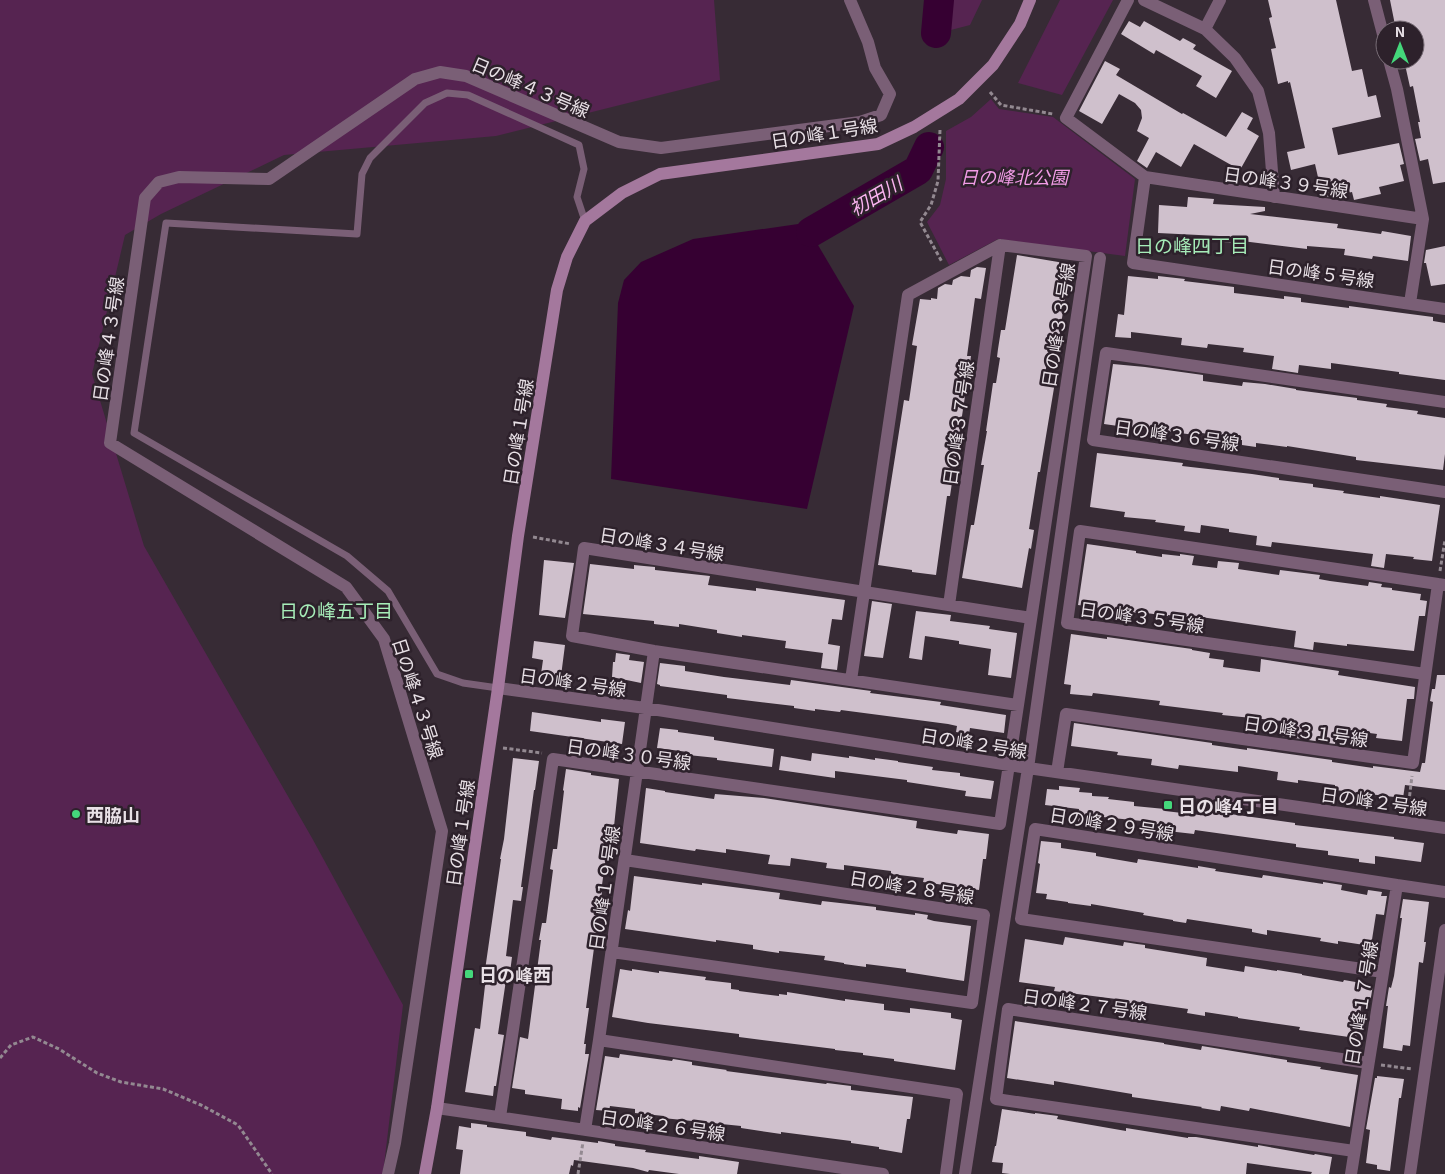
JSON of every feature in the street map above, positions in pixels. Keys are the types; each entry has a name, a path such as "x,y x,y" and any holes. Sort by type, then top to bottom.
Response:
{"street":[{"name":"日の峰４３号線","path":"388,1174 395,1143 442,832 384,639 346,588 110,443 145,198 159,182 179,177 269,179 415,80 440,72 466,76 619,142 660,148 860,122 880,115 890,94 876,68 868,42 850,0"},
{"name":"日の峰１号線","path":"425,1174 437,1108 498,688 518,536 557,290 567,257 585,221 622,193 660,174 878,144 914,127 959,99 993,66 1020,24 1030,0"},
{"path":"1128,0 1066,118 1145,177"},
{"path":"1144,0 1204,29 1236,58 1258,92 1269,133 1274,197"},
{"path":"1204,29 1220,0"},
{"path":"1374,0 1379,20"},
{"path":"1392,70 1422,219 1410,303"},
{"name":"日の峰３９号線","path":"1145,177 1422,219"},
{"name":"日の峰５号線","path":"1145,177 1133,263 1445,309"},
{"path":"850,680 908,296 1000,246"},
{"name":"日の峰３７号線","path":"949,605 1000,246"},
{"name":"日の峰３３号線","path":"1000,246 1086,256 1009,765"},
{"path":"965,1174 1028,768 1100,258"},
{"name":"日の峰３６号線","path":"1445,402 1106,353 1093,440 1445,492"},
{"name":"日の峰３５号線","path":"1425,674 1067,623 1080,531 1442,585"},
{"name":"日の峰３４号線","path":"1018,705 654,651 572,636 584,548 1031,618"},
{"path":"1413,763 1425,674 1442,585"},
{"name":"日の峰１９号線","path":"585,1130 654,651"},
{"name":"日の峰２号線","path":"498,688 645,708 1028,768 1445,828"},
{"name":"日の峰３１号線","path":"1057,772 1066,714 1413,763"},
{"name":"日の峰３０号線","path":"500,1117 554,759 1000,824 1009,765"},
{"name":"日の峰２９号線","path":"1383,972 1021,919 1035,829 1397,885"},
{"name":"日の峰２８号線","path":"612,952 972,1003 984,915 624,860"},
{"path":"1397,885 1445,892"},
{"name":"日の峰１７号線","path":"1351,1174 1397,885"},
{"path":"1410,1174 1445,930"},
{"name":"日の峰２７号線","path":"1354,1152 996,1099 1008,1010 1368,1063"},
{"path":"599,1040 957,1094 946,1174"},
{"name":"日の峰２６号線","path":"437,1108 883,1174"}],"lane":[{"path":"498,688 463,683 436,674 388,591 347,556 134,433 166,223 357,234 362,174 370,158 425,103 447,93 468,94 579,145 584,169 577,196 585,221"}],"path":[{"path":"990,92 1001,105 1066,118"},
{"path":"940,130 938,181 931,206 920,222 948,274"},
{"path":"532,538 575,544 584,548"},
{"path":"1442,585 1445,540"},
{"path":"500,747 548,754 554,759"},
{"path":"1406,822 1413,763"},
{"path":"0,1058 11,1045 33,1037 60,1050 97,1073 121,1082 163,1089 201,1105 238,1125 272,1174"},
{"path":"1368,1063 1425,1071"},
{"path":"578,1174 585,1130"}],"green space":[{"path":"0,0 714,0 720,80 496,136 284,155 161,214 125,235 92,374 144,546 312,838 403,1005 383,1174 0,1174"},
{"path":"949,0 982,0 970,25 947,31"},
{"path":"1060,0 1113,0 1062,95 1018,83"},
{"name":"日の峰北公園","path":"991,99 999,109 1053,117 1135,179 1125,256 998,239 949,265 927,222 940,205 946,179 946,131 971,117"}],"shaded area":[{"path":"805,223 854,306 807,509 611,479 618,303 624,280 641,262 693,239"}],"building":[{"path":"1268,0 1336,0 1352,71 1362,69 1368,97 1376,95 1381,117 1332,128 1338,155 1399,143 1404,164 1400,165 1404,181 1379,187 1381,194 1354,200 1352,192 1329,197 1322,195 1315,164 1291,170 1287,152 1305,148 1290,82 1278,84 1271,49 1276,48 1269,18 1272,17"},
{"path":"1390,0 1445,0 1445,182 1433,184 1428,159 1420,161 1415,139 1421,138 1418,122 1420,122 1413,86 1410,87 1406,70 1425,70 1425,20 1394,20"},
{"path":"1129,21 1140,27 1144,21 1180,41 1183,38 1196,45 1193,49 1232,71 1216,98 1196,86 1202,76 1156,50 1154,54 1121,34"},
{"path":"1105,61 1120,69 1116,75 1182,114 1226,137 1242,112 1253,118 1247,129 1259,136 1240,170 1194,144 1181,167 1156,152 1147,168 1137,161 1149,138 1137,131 1142,118 1141,110 1135,103 1119,94 1102,124 1079,111"},
{"path":"1188,197 1214,199 1213,204 1265,207 1265,211 1250,214 1338,224 1337,228 1381,234 1382,231 1411,236 1408,261 1373,256 1372,259 1344,255 1345,249 1307,246 1307,249 1242,241 1242,243 1219,242 1219,236 1158,233 1159,205 1187,207"},
{"path":"1445,246 1445,284 1431,286 1426,263 1424,263 1426,250"},
{"path":"1017,255 1070,264 1057,352 1049,351 1044,380 1055,382 1029,529 1034,530 1031,549 1029,548 1022,588 962,578 971,525 974,525 984,465 981,465 993,383 996,383 1000,358 997,357 1001,330 1005,330"},
{"path":"977,267 986,268 981,299 975,298 967,356 971,356 950,496 947,496 936,575 878,565 904,400 909,401 917,346 912,345 920,299 937,299 938,288 945,284 952,285 953,280 961,276 970,277 971,270"},
{"path":"1128,276 1158,279 1158,276 1185,279 1184,281 1234,287 1234,293 1284,299 1284,296 1301,298 1301,302 1433,317 1433,321 1445,323 1445,380 1331,363 1331,369 1299,365 1298,373 1272,369 1274,356 1243,352 1244,348 1208,344 1207,348 1181,345 1182,338 1131,332 1131,338 1115,337 1118,314 1124,315"},
{"path":"1113,364 1203,375 1203,381 1242,386 1243,382 1265,384 1357,398 1357,400 1387,404 1386,407 1418,411 1417,414 1445,418 1443,470 1356,460 1356,457 1287,446 1256,443 1256,447 1242,445 1242,440 1232,439 1232,437 1194,432 1194,435 1160,430 1160,432 1104,424"},
{"path":"1097,453 1183,463 1182,466 1252,474 1279,478 1279,480 1313,484 1313,487 1344,491 1343,493 1380,498 1380,496 1440,505 1432,561 1386,554 1384,568 1371,566 1373,554 1272,542 1271,547 1256,545 1257,536 1229,532 1229,529 1201,525 1200,533 1184,531 1185,526 1155,522 1156,520 1124,517 1125,512 1090,507"},
{"path":"1087,544 1162,557 1162,554 1194,556 1192,565 1217,568 1218,561 1239,563 1238,569 1279,575 1280,570 1320,575 1319,579 1368,586 1369,582 1382,584 1381,587 1392,588 1392,590 1421,594 1420,600 1427,601 1425,616 1419,616 1414,651 1314,642 1313,650 1294,647 1296,631 1201,617 1201,619 1168,616 1078,605"},
{"path":"544,560 574,563 565,618 539,615"},
{"path":"590,564 634,569 634,565 655,567 655,570 710,576 708,585 756,591 756,588 845,600 842,620 832,619 828,644 840,646 837,670 821,668 823,653 785,648 786,641 742,635 742,637 717,633 717,630 679,624 679,627 654,624 654,621 583,614"},
{"path":"872,601 892,604 883,658 864,656"},
{"path":"916,611 951,615 950,621 990,626 989,629 1017,633 1011,678 988,675 991,649 959,644 959,641 925,636 922,660 909,658"},
{"path":"1071,634 1192,649 1210,653 1209,658 1224,660 1223,667 1260,672 1261,659 1339,671 1338,675 1415,687 1414,699 1407,699 1402,741 1376,738 1377,734 1340,729 1339,735 1336,735 1335,744 1282,736 1282,721 1222,715 1223,713 1159,705 1160,701 1093,693 1092,696 1070,694 1071,685 1064,684"},
{"path":"534,641 565,645 561,676 541,674 543,660 532,658"},
{"path":"616,653 630,655 629,660 644,662 641,683 612,677"},
{"path":"660,663 685,666 685,671 724,677 790,685 791,680 941,702 940,705 1006,715 1004,733 970,728 969,734 956,732 957,726 948,724 841,710 840,712 815,709 815,711 794,708 794,706 727,698 727,695 660,686 657,684"},
{"path":"1437,675 1445,675 1445,790 1405,785 1403,798 1335,790 1335,785 1298,780 1298,783 1277,780 1278,772 1238,766 1238,772 1179,765 1178,769 1151,765 1152,759 1117,755 1118,752 1071,746 1074,723 1212,743 1212,745 1332,760 1332,762 1373,768 1373,766 1420,772 1422,763 1425,763 1433,702 1430,701 1432,689 1435,689"},
{"path":"532,712 601,722 601,719 625,722 622,744 530,731"},
{"path":"660,728 714,737 714,740 774,749 772,767 717,760 717,758 688,755 688,752 657,748"},
{"path":"812,753 849,758 849,756 898,761 933,767 932,770 960,773 960,776 994,781 991,799 965,796 966,791 907,782 907,780 835,771 835,778 779,770 781,756 811,761"},
{"path":"513,758 539,761 521,887 523,887 521,901 513,900 506,956 512,957 509,980 506,980 498,1034 504,1035 493,1096 465,1092 475,1028 480,1029 486,977 484,977 504,839"},
{"path":"566,769 619,779 613,836 609,835 601,892 598,934 596,948 594,948 586,1008 589,1008 584,1044 586,1044 585,1054 589,1054 578,1111 561,1109 562,1099 525,1094 525,1090 512,1088 520,1037 528,1039 541,940 539,940 542,923 546,923 553,870 550,869 553,849 557,849"},
{"path":"1059,786 1080,788 1079,792 1092,793 1092,796 1134,802 1134,806 1165,809 1165,811 1208,816 1208,811 1295,823 1295,825 1394,837 1394,839 1424,843 1421,862 1375,856 1375,864 1359,862 1359,859 1328,855 1328,851 1296,847 1296,844 1195,830 1194,834 1141,828 1142,821 1093,816 1092,824 1078,823 1079,809 1045,805 1047,789 1059,790"},
{"path":"646,788 714,799 715,794 764,798 917,821 916,828 922,829 957,834 958,830 989,834 986,859 983,859 979,890 923,882 924,878 891,874 891,871 844,865 844,870 826,868 827,863 791,858 790,866 768,864 770,855 726,849 726,853 696,849 695,851 640,843"},
{"path":"1041,841 1061,843 1061,848 1096,853 1096,856 1137,863 1138,859 1198,868 1198,866 1216,869 1215,871 1262,878 1263,875 1323,884 1323,882 1342,885 1341,890 1367,895 1368,890 1382,892 1381,896 1387,896 1384,915 1376,914 1371,946 1338,941 1338,944 1320,941 1321,938 1267,930 1267,935 1252,932 1252,929 1187,919 1186,923 1143,915 1144,913 1046,899 1047,894 1036,893"},
{"path":"634,876 780,893 779,899 821,905 822,901 876,907 876,910 928,915 927,919 934,921 971,926 964,981 906,972 906,969 866,964 866,967 844,964 824,960 825,956 779,951 779,953 753,949 753,945 716,940 716,942 625,929 628,910 630,911"},
{"path":"1403,899 1429,902 1424,942 1426,942 1423,963 1419,962 1410,1046 1403,1045 1402,1051 1383,1048 1388,1006 1386,1006 1389,987 1391,988 1394,976"},
{"path":"1065,937 1123,946 1124,942 1145,945 1145,948 1207,958 1206,966 1244,972 1245,966 1373,985 1370,1003 1362,1002 1356,1038 1299,1030 1300,1027 1205,1012 1205,1016 1187,1013 1188,1009 1133,1001 1133,1004 1116,1002 1116,999 1054,991 1055,987 1019,982 1025,939 1063,945"},
{"path":"620,969 659,973 659,971 706,977 705,980 731,983 731,989 739,991 779,996 779,994 787,995 787,992 845,1001 845,999 884,1004 884,1010 910,1013 910,1008 951,1013 951,1018 962,1020 955,1070 894,1061 894,1059 863,1055 863,1053 739,1037 739,1034 612,1017"},
{"path":"1015,1021 1201,1050 1202,1046 1287,1060 1287,1062 1321,1067 1320,1069 1358,1075 1350,1127 1250,1108 1249,1111 1221,1106 1220,1111 1132,1097 1132,1094 1054,1081 1054,1085 1007,1078"},
{"path":"620,1054 672,1061 673,1059 692,1062 692,1065 726,1071 851,1086 851,1090 913,1097 910,1119 907,1119 902,1153 851,1143 851,1141 781,1132 781,1134 741,1128 741,1126 663,1118 664,1116 635,1113 635,1109 610,1106 609,1111 596,1110 605,1056 619,1058"},
{"path":"1377,1076 1404,1079 1401,1098 1399,1098 1390,1171 1377,1169 1377,1165 1366,1163 1370,1130 1366,1129 1375,1078"},
{"path":"1002,1109 1058,1116 1057,1119 1126,1131 1126,1128 1258,1147 1258,1145 1332,1157 1329,1174 1311,1174 1312,1172 1247,1163 1246,1174 1002,1173 1003,1163 992,1162"},
{"path":"471,1123 526,1132 526,1136 551,1140 552,1137 598,1143 598,1141 615,1144 615,1146 646,1150 645,1152 699,1159 699,1156 739,1162 737,1174 679,1174 649,1170 648,1172 633,1168 574,1160 569,1174 460,1174 463,1150 456,1149 459,1126 471,1128"}],"waterway":[{"name":"初田川","path":"936,33 939,0"},
{"name":"初田川","path":"811,232 918,170 929,147"}],"place":[{"name":"日の峰4丁目","path":"1168,805"},
{"name":"西脇山","path":"76,814"},
{"name":"日の峰西","path":"469,974"}],"district":[{"name":"日の峰四丁目","path":"1192,244"},
{"name":"日の峰五丁目","path":"336,609"}]}
